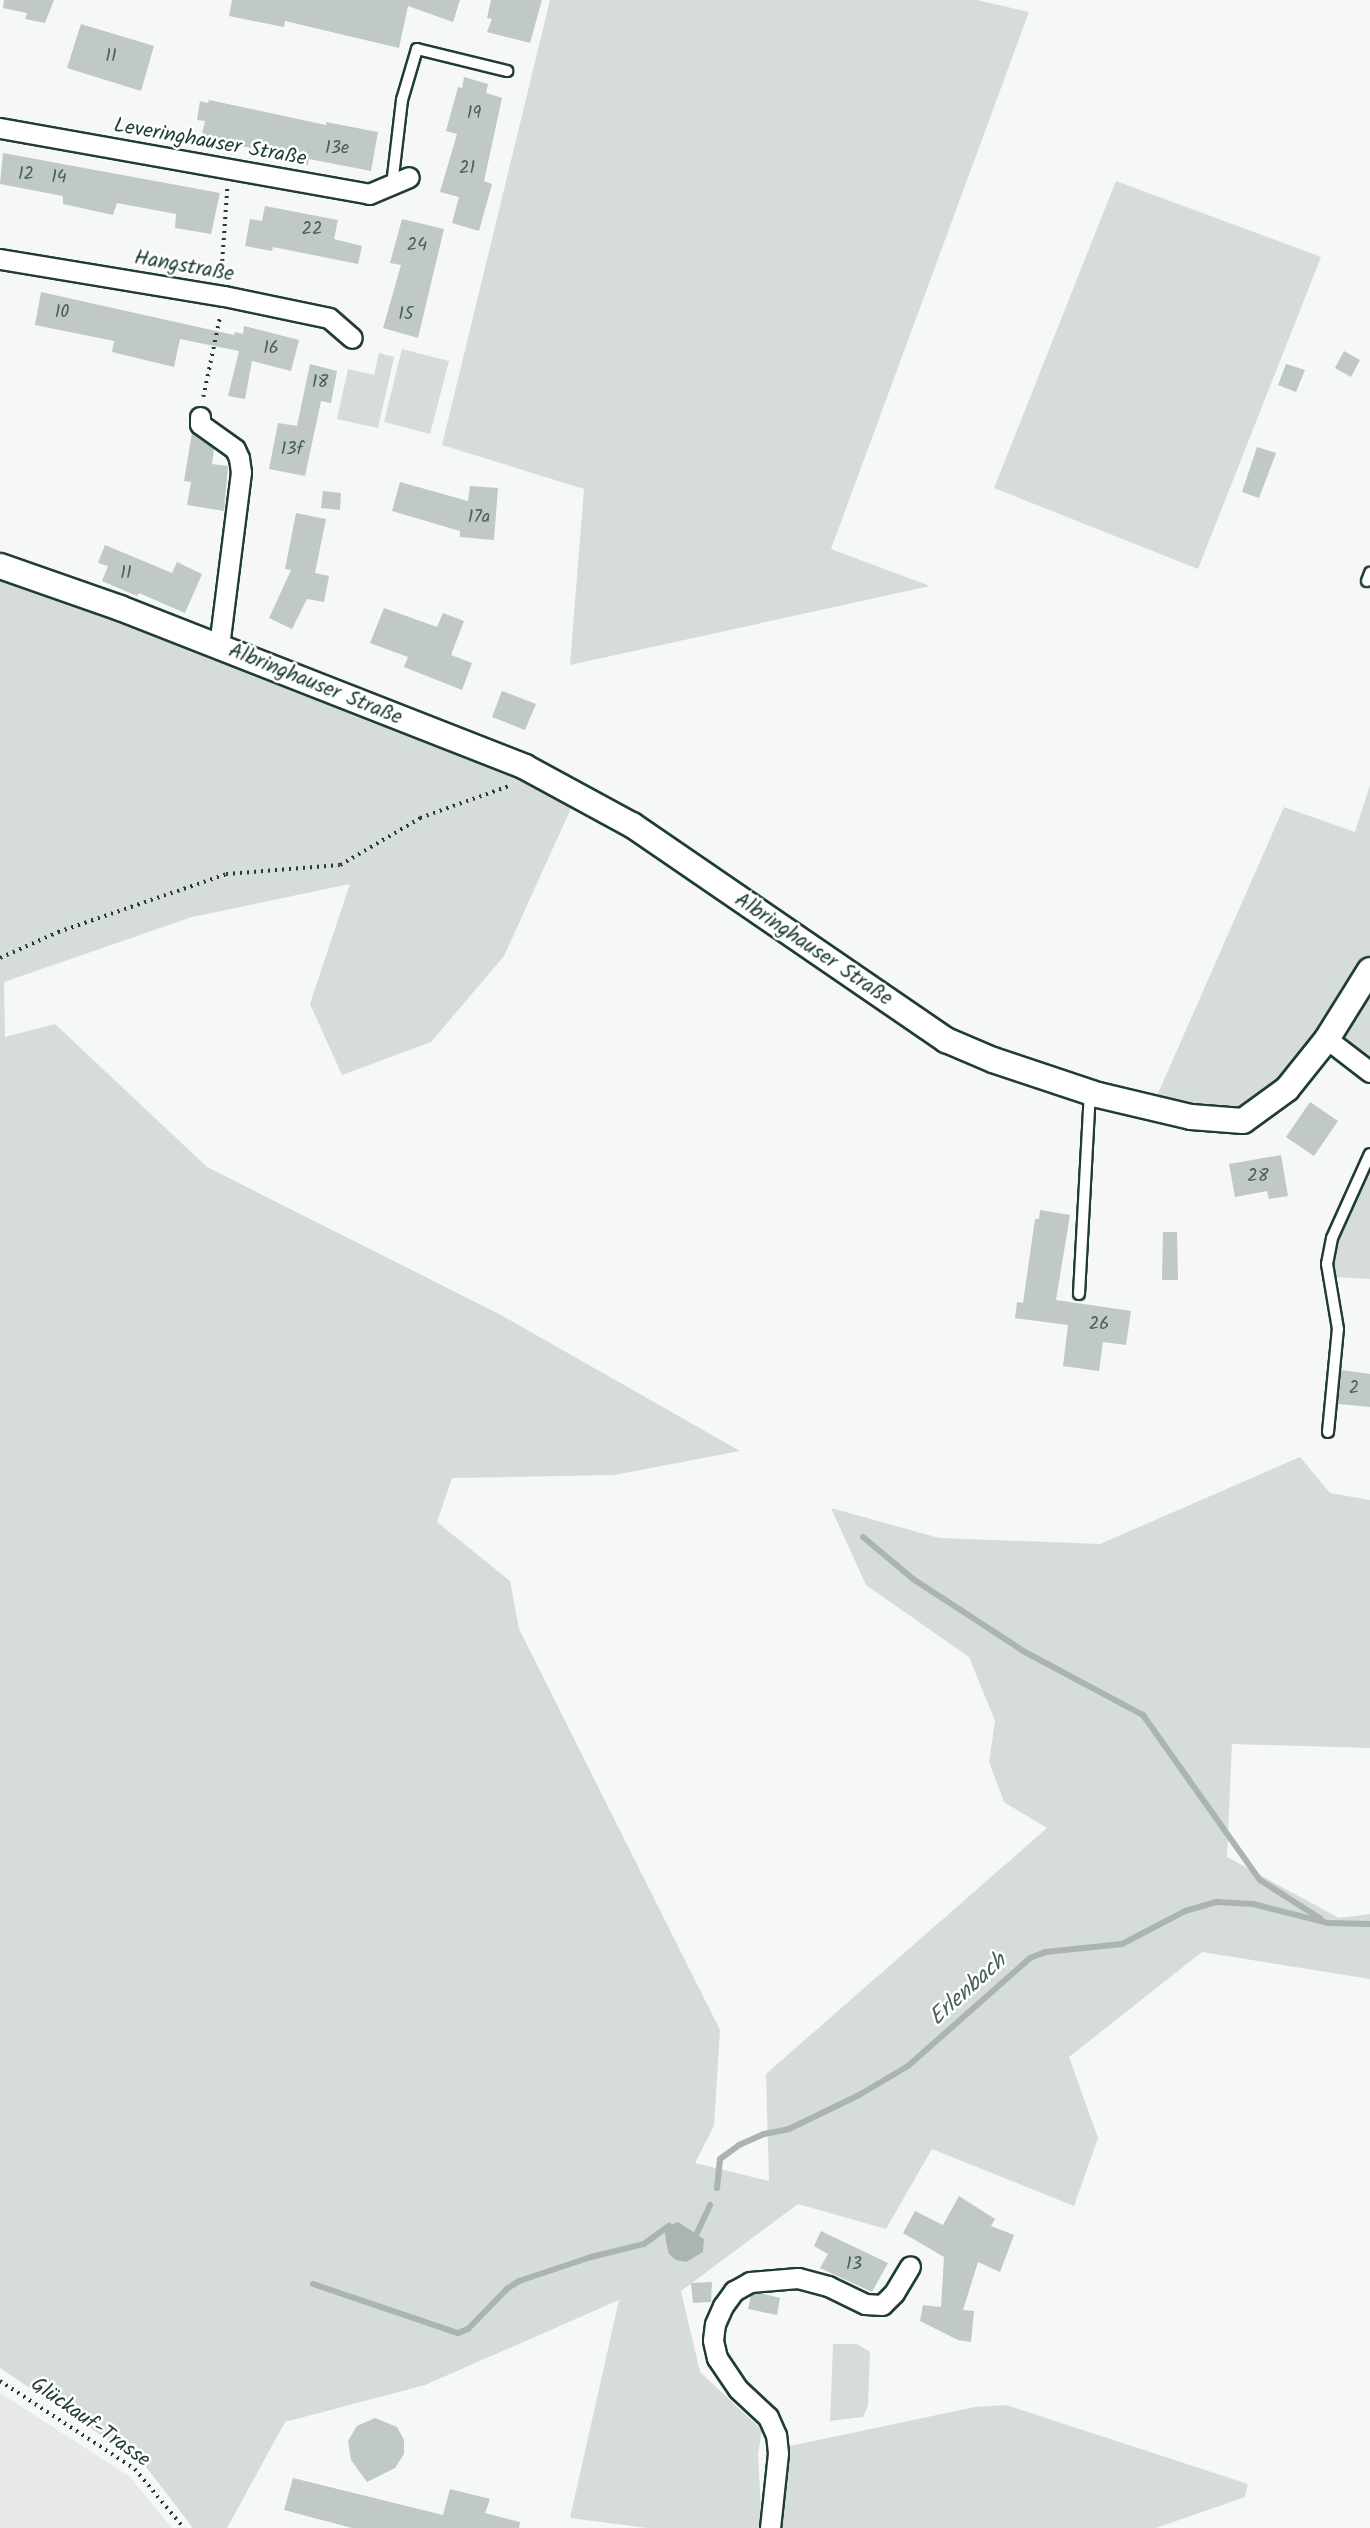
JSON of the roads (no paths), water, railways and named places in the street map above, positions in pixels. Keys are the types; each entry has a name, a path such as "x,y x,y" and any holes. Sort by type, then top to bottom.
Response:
{"street":[{"name":"Leveringhauser Straße","path":"0,128 369,194 392,187 409,177"},
{"name":"Hangstraße","path":"0,260 222,296 329,318 352,338"},
{"name":"Albringhauser Straße","path":"200,417 200,424 235,449 239,458 240,472 219,647"},
{"name":"Albringhauser Straße","path":"0,566 219,647 525,767 632,825 946,1040 993,1060 1090,1092 1191,1117 1225,1122 1244,1121 1287,1089 1327,1039 1370,970"},
{"path":"1327,1039 1370,1072"},
{"path":"770,2528 778,2453 776,2435 768,2417 738,2389 717,2358 713,2340 715,2324 723,2306 734,2291 750,2282 798,2278 828,2286 865,2304 882,2305 894,2293 910,2266"}],"lane":[{"path":"392,187 402,100 418,49 507,71"},
{"path":"1079,1294 1090,1092"},
{"path":"1328,1432 1338,1329 1327,1264 1332,1238 1370,1154"}],"waterway":[{"path":"863,1537 913,1579 1025,1652 1143,1715 1260,1880 1321,1919"},
{"name":"Erlenbach","path":"717,2188 720,2159 739,2145 764,2134 789,2129 859,2095 908,2066 1030,1958 1046,1952 1122,1944 1185,1911 1217,1902 1253,1904 1328,1923 1370,1924"},
{"name":"Erlenbach","path":"697,2233 710,2205"},
{"path":"313,2284 458,2333 468,2329 508,2288 519,2281 591,2257 644,2244 669,2226"}]}
